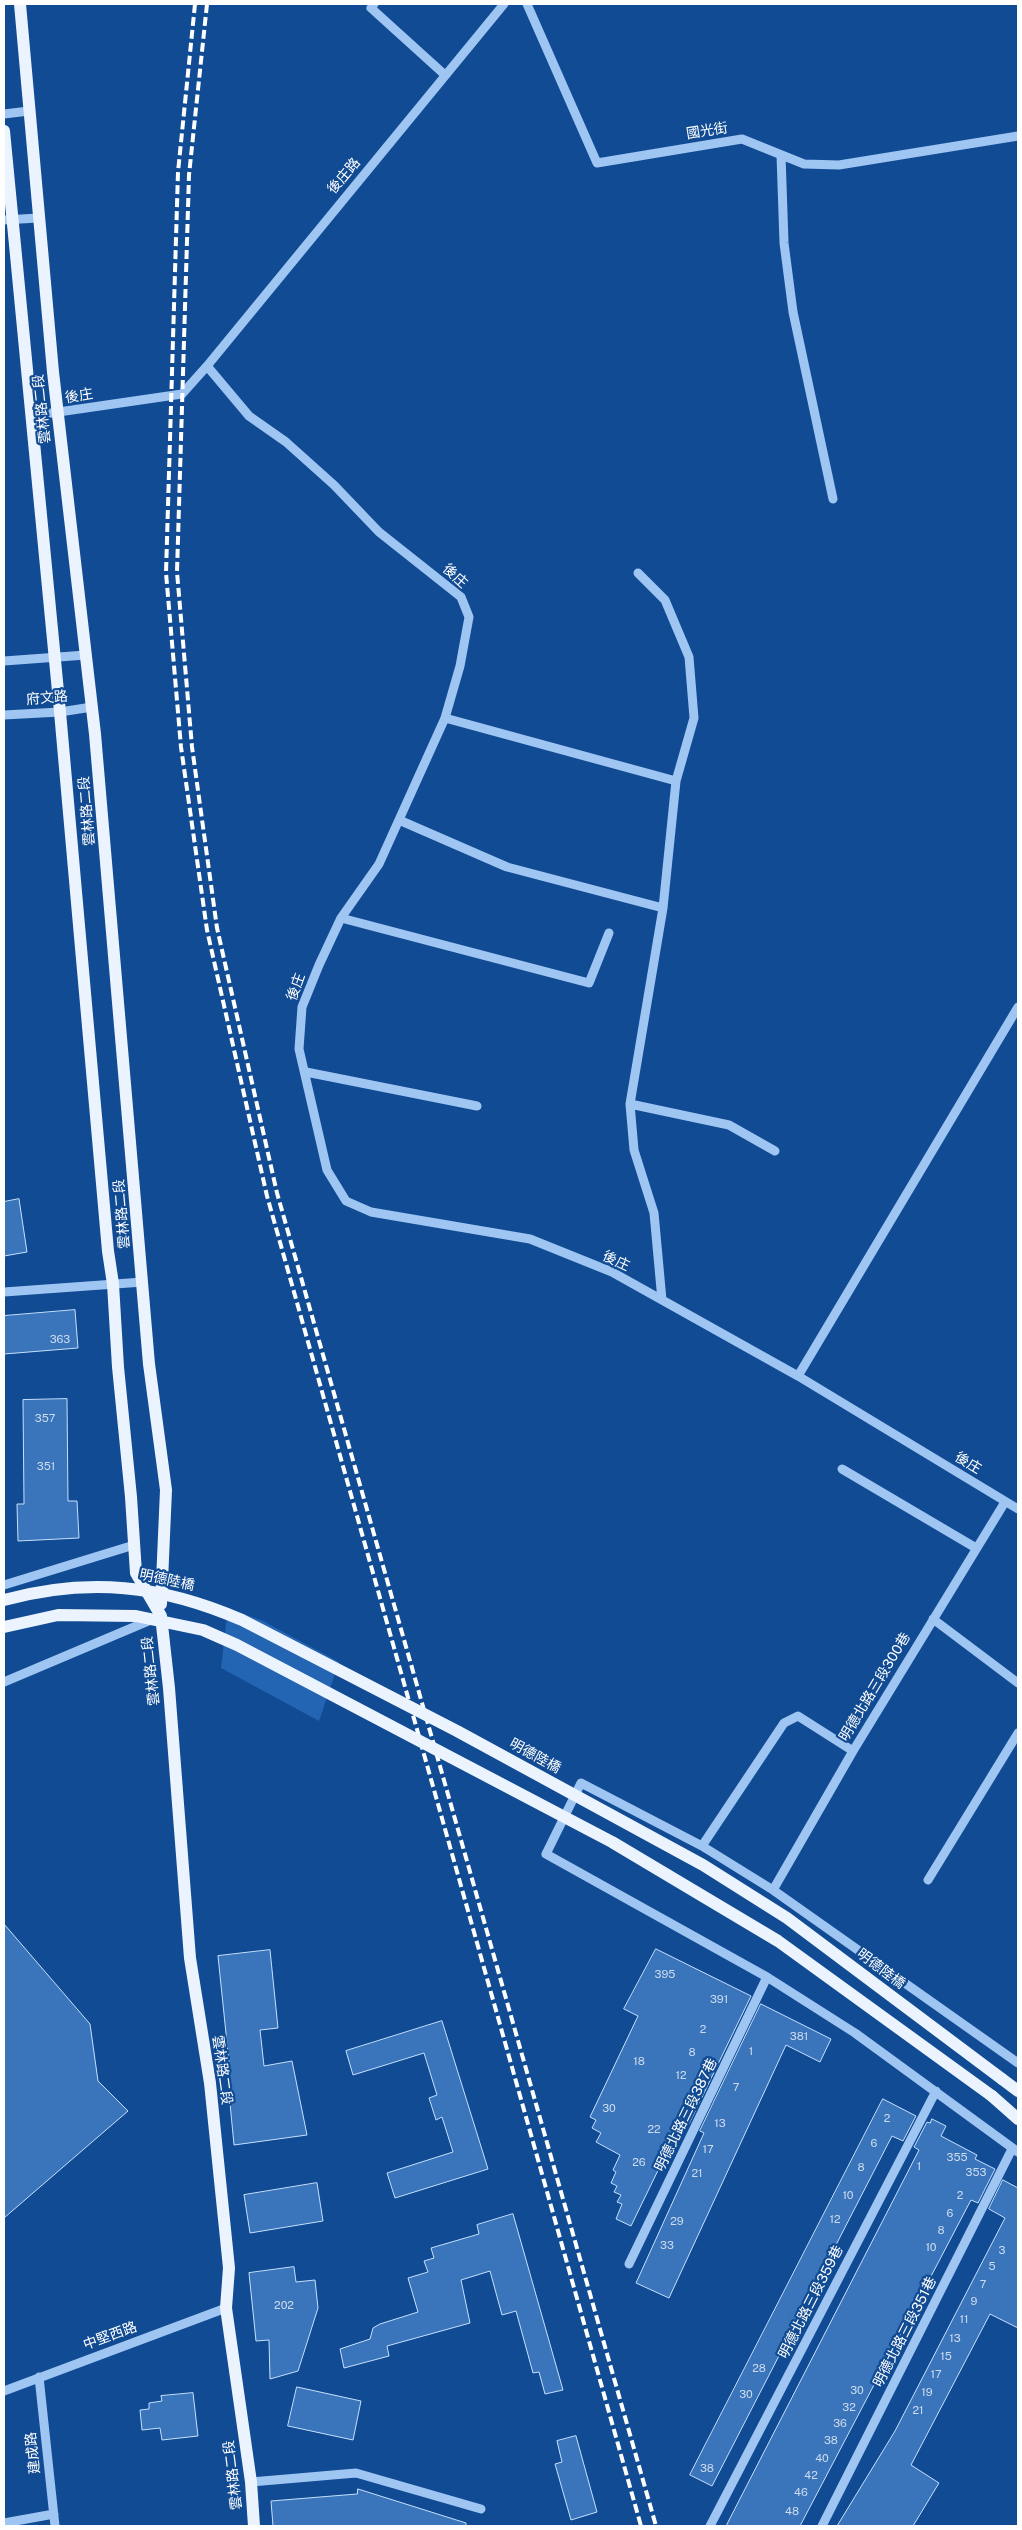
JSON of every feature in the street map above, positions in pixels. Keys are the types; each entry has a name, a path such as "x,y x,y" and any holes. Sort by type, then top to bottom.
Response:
{"main road":[{"name":"雲林路二段","path":"20,4 38,218 58,413 92,707 149,1364 166,1490 161,1616 169,1688 190,1958 210,2083 229,2268 226,2308 251,2482 254,2526"},
{"name":"雲林路二段","path":"4,131 8,220 60,712 108,1251 113,1284 118,1367 136,1573 161,1616"},
{"name":"明德陸橋","path":"4,1600 36,1591 77,1586 128,1587 205,1604 242,1620 457,1731 703,1865 787,1918 1018,2091"},
{"path":"4,1627 58,1615 136,1616 203,1630 237,1645 612,1842 778,1941 992,2096 1018,2119"}],"street":[{"path":"374,4 371,8 445,76"},
{"name":"後庄路","path":"207,366 504,4"},
{"name":"國光街","path":"527,4 597,163 742,139 804,164 839,166 1018,136"},
{"path":"4,114 29,111"},
{"path":"781,155 784,243 793,312 833,499"},
{"path":"8,220 38,218"},
{"name":"後庄","path":"30,416 182,394 207,366 249,416 286,442 334,485 379,532 460,597 469,617 460,666 445,718 379,864 341,918 302,1008 299,1049 306,1072 327,1170 346,1201 372,1212 530,1239 612,1272 798,1376 1018,1509"},
{"path":"638,573 666,600 689,657 694,718 676,781 663,908 630,1104 634,1150 654,1213 662,1300"},
{"path":"4,661 86,656"},
{"name":"府文路","path":"4,715 60,712 92,707"},
{"path":"445,718 676,781"},
{"path":"399,820 507,867 663,908"},
{"path":"341,918 589,983 609,933"},
{"path":"798,1376 1018,1007"},
{"path":"306,1072 477,1106"},
{"path":"630,1104 729,1125 775,1151"},
{"path":"4,1292 143,1282"},
{"path":"842,1469 976,1548"},
{"name":"明德北路三段300巷","path":"773,1890 852,1751 1005,1502"},
{"path":"4,1585 134,1544"},
{"path":"4,1682 161,1616"},
{"path":"933,1619 1018,1683"},
{"path":"702,1846 784,1723 798,1716 852,1751"},
{"path":"928,1880 1018,1733"},
{"path":"1015,2151 936,2090 855,2033 767,1977 546,1854 581,1783 702,1846 773,1890 1018,2062"},
{"name":"明德北路三段387巷","path":"629,2264 767,1977"},
{"name":"明德北路三段359巷","path":"710,2526 936,2090"},
{"name":"明德北路三段351巷","path":"822,2526 1015,2151"},
{"name":"中堅西路","path":"4,2391 226,2308"},
{"name":"建成路","path":"38,2377 55,2526"},
{"path":"251,2482 356,2473 481,2509"},
{"path":"4,2523 54,2514"}],"shaded area":[{"path":"228,1608 263,1621 339,1662 319,1721 221,1668"}],"building":[{"path":"19,1199 27,1252 4,1256 4,1202"},
{"path":"75,1310 78,1348 4,1354 4,1316"},
{"path":"67,1399 68,1501 77,1501 79,1538 18,1541 17,1504 24,1504 23,1400"},
{"path":"4,1924 90,2024 98,2081 128,2111 4,2218"},
{"path":"656,1949 751,1996 688,2126 681,2123 631,2226 616,2219 622,2204 617,2202 621,2195 614,2192 617,2186 611,2183 616,2172 613,2170 620,2155 596,2142 601,2133 592,2128 596,2120 590,2117 638,2016 624,2009"},
{"path":"270,1950 278,2028 260,2030 264,2066 292,2061 307,2135 234,2145 227,2072 230,2072 218,1956"},
{"path":"761,2004 831,2039 820,2062 786,2045 669,2298 636,2283 704,2133 700,2131"},
{"path":"442,2021 488,2169 395,2198 387,2173 453,2152 442,2117 436,2120 429,2098 437,2095 424,2053 353,2075 346,2051"},
{"path":"883,2099 916,2116 903,2141 892,2136 712,2486 690,2475"},
{"path":"932,2119 946,2126 941,2136 977,2155 975,2159 995,2169 978,2203 971,2200 800,2526 726,2526 919,2150 914,2147 927,2122 930,2123"},
{"path":"1003,2180 1018,2188 1018,2328 990,2314 911,2465 939,2483 913,2526 837,2526 895,2431 1005,2218 989,2209"},
{"path":"317,2183 323,2221 250,2233 244,2195"},
{"path":"513,2214 563,2390 545,2394 539,2372 533,2373 516,2311 502,2315 490,2271 461,2280 470,2323 387,2346 389,2356 344,2368 340,2349 370,2339 373,2328 380,2324 418,2312 408,2278 428,2272 424,2261 434,2258 431,2248 479,2234 477,2225"},
{"path":"294,2267 296,2282 315,2280 318,2308 298,2371 270,2379 269,2340 256,2341 249,2273"},
{"path":"297,2387 361,2401 353,2440 288,2426"},
{"path":"193,2393 198,2436 162,2440 160,2428 142,2430 140,2410 149,2409 149,2403 162,2401 161,2396"},
{"path":"576,2436 597,2512 571,2520 555,2464 562,2462 557,2441"},
{"path":"358,2489 466,2523 466,2526 273,2526 271,2501 357,2494"}],"railway":[{"path":"195,4 178,172 166,573 181,747 207,930 267,1196 641,2526"},
{"path":"207,4 189,175 177,572 192,747 217,928 277,1193 656,2526"}]}
